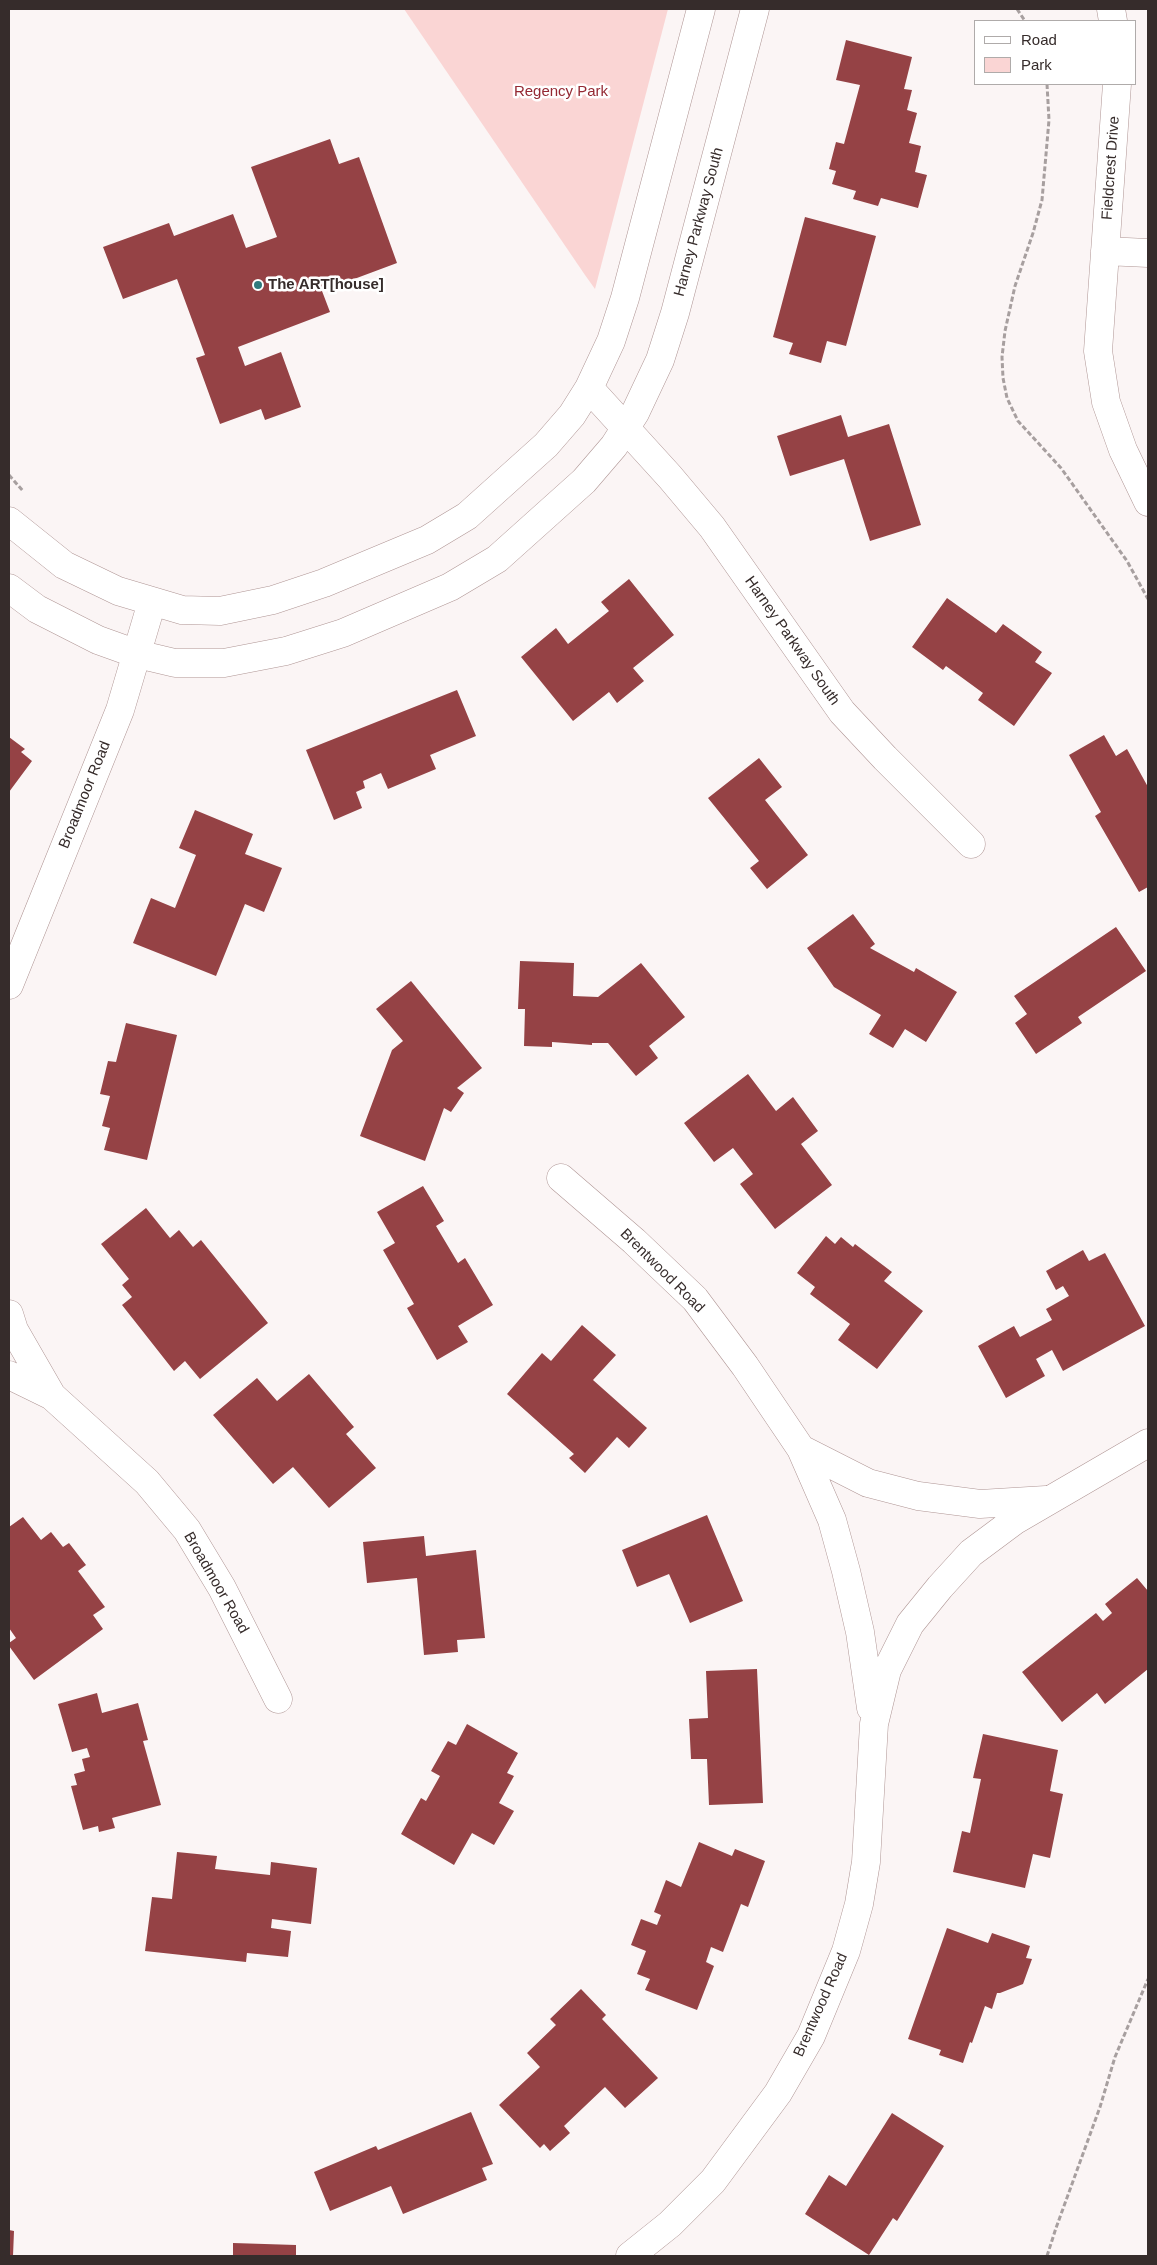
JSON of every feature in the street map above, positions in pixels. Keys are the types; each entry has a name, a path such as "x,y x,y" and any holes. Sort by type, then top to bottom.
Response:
{"street":[{"path":"9,521 64,564 118,591 182,610 220,611 273,600 324,583 426,540 467,516 546,445 572,415 588,388 611,341 625,298 701,9"},
{"name":"Harney Parkway South","path":"9,588 37,609 98,640 137,654 175,663 224,663 286,651 343,633 450,587 497,559 584,481 614,446 635,413 660,360 675,313 756,9"},
{"name":"Fieldcrest Drive","path":"1116,85 1098,351 1106,402 1123,450 1148,502"},
{"path":"1105,251 1148,252"},
{"name":"Harney Parkway South","path":"588,388 670,476 712,527 842,712 885,758 972,844"},
{"name":"Broadmoor Road","path":"9,985 120,710 152,602"},
{"name":"Brentwood Road","path":"560,1178 634,1241 695,1299 745,1366 800,1449 832,1520 846,1571 860,1632 874,1724"},
{"name":"Broadmoor Road","path":"9,1314 14,1330 52,1396"},
{"name":"Broadmoor Road","path":"9,1375 52,1396 147,1482 186,1530 222,1588 278,1699"},
{"name":"Brentwood Road","path":"630,2256 670,2224 714,2180 778,2093 811,2036 846,1951 858,1904 866,1862 874,1724 887,1670 910,1624 934,1594 971,1554 1014,1521 1148,1443"},
{"name":"Brentwood Road","path":"800,1449 868,1483 918,1496 980,1504 1051,1499"}],"path":[{"path":"1017,9 1024,20"},
{"path":"1047,85 1049,120 1042,200 1013,295 1005,331 1002,378 1018,421 1061,468 1128,561 1148,598"},
{"path":"9,475 24,492"},
{"path":"1047,2256 1100,2107 1115,2057 1148,1979"}],"green space":[{"name":"Regency Park","path":"404,9 668,9 595,289 585,275"}],"building":[{"path":"846,40 912,57 904,89 912,90 907,110 917,113 909,143 921,146 915,172 927,175 918,208 881,198 878,206 853,199 856,191 832,184 836,171 829,169 836,142 844,144 860,85 836,80"},
{"name":"The ART[house]","path":"330,139 339,164 359,157 397,263 322,291 330,312 238,347 245,366 281,352 301,407 265,420 261,409 220,424 196,358 205,355 177,279 123,299 103,247 169,223 174,236 233,214 246,248 277,237 251,167"},
{"path":"805,217 876,236 846,346 827,341 821,363 789,354 793,343 773,337"},
{"path":"841,415 848,437 889,424 921,525 870,541 844,459 790,476 777,436"},
{"path":"629,579 674,635 633,668 644,681 617,703 609,692 573,721 521,657 556,628 568,644 609,611 601,602"},
{"path":"947,598 996,633 1003,624 1042,652 1035,662 1052,673 1014,726 978,700 983,693 946,666 943,670 912,647"},
{"path":"457,690 476,736 430,755 436,769 388,789 381,773 363,781 365,788 356,792 362,808 334,820 306,750"},
{"path":"1104,735 1116,756 1127,749 1148,787 1148,887 1139,892 1095,816 1101,812 1069,755"},
{"path":"9,737 25,749 21,752 32,761 9,792"},
{"path":"759,758 782,787 765,800 808,855 767,889 750,868 759,861 708,798"},
{"path":"195,810 253,834 245,854 282,868 264,912 245,904 216,976 133,943 151,898 175,908 196,855 179,848"},
{"path":"853,914 875,944 870,948 914,972 916,968 957,992 926,1042 905,1029 893,1048 869,1034 881,1015 834,987 807,948"},
{"path":"1116,927 1146,971 1078,1017 1082,1023 1036,1054 1015,1023 1027,1014 1014,996"},
{"path":"520,961 574,963 573,996 598,997 641,963 685,1017 649,1046 658,1058 636,1076 608,1043 592,1043 592,1045 552,1042 552,1047 524,1046 525,1009 518,1009"},
{"path":"411,981 482,1068 457,1088 464,1093 451,1112 444,1108 425,1161 360,1136 392,1050 403,1041 376,1009"},
{"path":"126,1023 177,1035 147,1160 104,1150 110,1128 102,1126 110,1096 100,1094 108,1061 116,1062"},
{"path":"748,1074 776,1111 793,1097 818,1131 801,1144 832,1185 775,1229 740,1184 753,1174 733,1148 714,1162 684,1123"},
{"path":"423,1186 444,1221 436,1226 458,1263 465,1258 493,1305 458,1326 468,1342 437,1360 407,1308 414,1304 383,1250 395,1243 377,1212"},
{"path":"146,1208 170,1238 179,1230 193,1247 201,1240 268,1323 200,1379 185,1361 174,1371 122,1305 132,1297 122,1285 129,1279 101,1244"},
{"path":"826,1236 835,1244 841,1237 853,1247 855,1244 892,1272 884,1281 923,1311 877,1369 838,1340 850,1324 810,1294 815,1287 797,1273"},
{"path":"1083,1250 1089,1261 1105,1253 1145,1326 1063,1371 1052,1350 1036,1359 1045,1376 1006,1398 978,1346 1014,1326 1020,1337 1052,1320 1046,1309 1069,1296 1063,1286 1056,1290 1046,1271"},
{"path":"582,1325 616,1355 593,1380 647,1428 629,1448 617,1437 585,1473 569,1458 574,1454 507,1394 542,1353 551,1361"},
{"path":"309,1374 354,1427 346,1434 376,1468 329,1508 293,1467 273,1484 213,1415 257,1378 277,1401"},
{"path":"707,1515 743,1601 690,1623 669,1574 637,1587 622,1550"},
{"path":"23,1517 41,1540 51,1532 63,1547 69,1543 86,1565 78,1571 105,1607 93,1615 103,1629 34,1680 9,1646 9,1643 16,1638 9,1628 9,1527"},
{"path":"424,1536 426,1556 476,1550 485,1638 457,1640 458,1652 424,1655 417,1578 367,1583 363,1542"},
{"path":"1137,1578 1148,1591 1148,1669 1105,1704 1097,1693 1062,1722 1022,1672 1096,1613 1103,1621 1112,1613 1105,1604"},
{"path":"757,1669 763,1803 709,1805 707,1759 691,1759 689,1719 708,1718 706,1671"},
{"path":"97,1693 102,1713 138,1703 148,1740 143,1741 161,1805 112,1818 115,1828 99,1832 98,1826 83,1830 71,1786 77,1785 74,1774 85,1771 82,1759 90,1757 87,1748 72,1752 58,1704"},
{"path":"467,1724 518,1753 507,1773 514,1776 499,1803 514,1811 494,1845 472,1833 454,1865 401,1834 421,1798 426,1801 440,1776 431,1771 448,1741 456,1745"},
{"path":"983,1734 1058,1750 1050,1791 1063,1794 1050,1858 1033,1854 1025,1888 953,1872 962,1831 970,1833 981,1779 973,1778"},
{"path":"699,1842 732,1856 735,1849 765,1861 748,1907 741,1904 723,1952 711,1947 706,1962 714,1966 697,2010 645,1990 650,1979 637,1974 646,1951 631,1945 641,1919 657,1925 661,1915 654,1912 666,1880 681,1887"},
{"path":"177,1852 217,1856 215,1869 270,1875 271,1862 317,1868 311,1924 272,1919 271,1928 291,1931 288,1957 247,1953 246,1962 145,1951 152,1897 172,1899"},
{"path":"947,1928 988,1943 992,1933 1030,1946 1026,1958 1032,1959 1023,1984 997,1993 992,2009 985,2006 963,2063 939,2055 941,2050 908,2039"},
{"path":"581,1989 606,2015 602,2019 658,2078 625,2108 605,2087 564,2126 570,2133 550,2151 544,2144 540,2148 499,2105 540,2067 527,2053 556,2025 550,2019"},
{"path":"471,2112 493,2164 482,2168 487,2180 403,2214 391,2186 330,2211 314,2172 376,2146 378,2150"},
{"path":"892,2113 944,2146 897,2221 893,2218 869,2255 805,2214 829,2175 846,2186"},
{"path":"9,2230 14,2231 13,2256 9,2256"},
{"path":"233,2243 296,2245 296,2256 233,2256"}],"place":[{"name":"The ART[house]","path":"258,285"}]}
